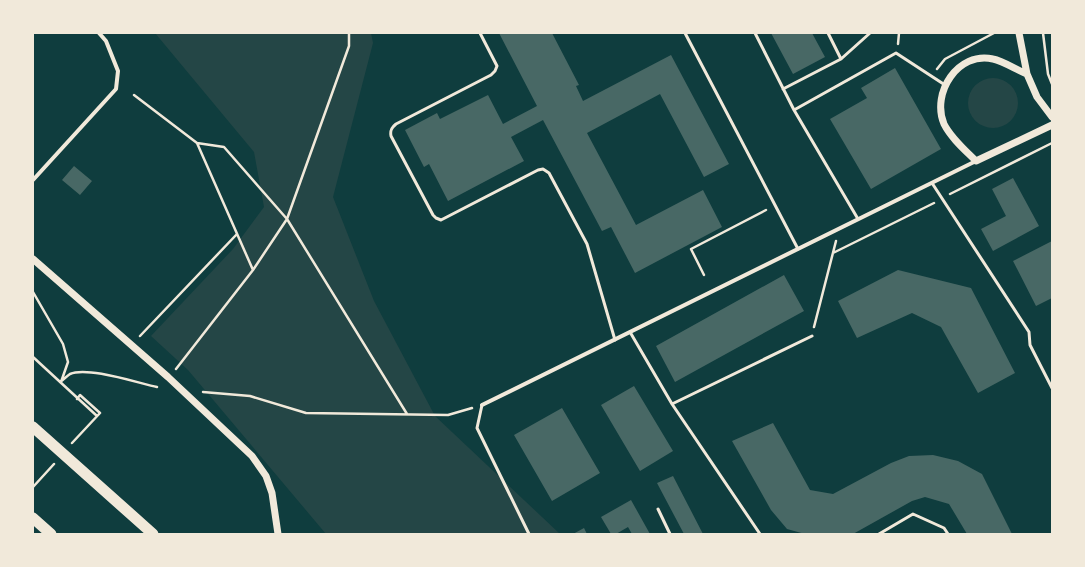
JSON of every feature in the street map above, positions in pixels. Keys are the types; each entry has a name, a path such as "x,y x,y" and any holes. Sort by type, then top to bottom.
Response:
{"highway":[{"path":"33,427 153,534"},
{"path":"33,518 51,534"}],"street":[{"path":"33,180 116,89 118,71 106,41 99,33"},
{"path":"1019,33 1027,74 1037,97 1052,117"},
{"path":"976,161 953,137 944,124 941,108 942,92 949,78 960,67 975,60 984,59 993,59 1027,74"},
{"path":"482,405 932,182 1052,125"},
{"path":"33,259 168,377 252,456 266,476 272,493 278,534"},
{"path":"275,534 277,522"}],"lane":[{"path":"480,33 497,66 496,71 396,124 390,132 433,216 441,220 538,170 543,169 549,173 587,244 615,340"},
{"path":"685,33 798,249"},
{"path":"755,33 794,110 858,219"},
{"path":"828,33 841,59"},
{"path":"784,89 841,59 870,33"},
{"path":"794,110 896,53 945,85"},
{"path":"932,182 1029,332 1030,345 1052,388"},
{"path":"630,332 672,404 760,534"},
{"path":"672,404 812,336"},
{"path":"482,405 477,428 529,534"},
{"path":"658,509 670,534"},
{"path":"878,534 913,514 944,528 948,534"}],"path":[{"path":"182,374 176,369 253,270 287,220 349,46 349,33"},
{"path":"1043,33 1048,74 1052,84"},
{"path":"134,95 196,143 253,270"},
{"path":"196,143 224,147 287,220 408,414"},
{"path":"704,275 691,249 775,205"},
{"path":"812,336 840,228"},
{"path":"140,336 236,234"},
{"path":"33,292 63,344 68,362 60,382"},
{"path":"33,357 97,416"},
{"path":"60,382 70,374 83,372 112,376 157,387"},
{"path":"198,388 204,393 250,396 306,412 448,415 482,405"},
{"path":"78,399 80,395 90,404"}],"shaded area":[{"path":"155,33 371,33 373,43 333,197 374,301 435,416 560,534 326,534 188,370 151,336 233,249 264,207 254,152"},
{"path":"993,78 1003,80 1011,85 1016,93 1018,103 1016,113 1011,121 1003,126 993,128 983,126 975,121 970,113 968,103 970,93 975,85 983,80"}],"building":[{"path":"499,33 552,33 579,85 576,86 583,101 671,55 729,164 704,177 660,94 587,133 636,225 703,190 722,227 635,273 611,227 602,231 543,120 511,137 524,161 448,201 429,164 424,167 405,130 437,113 440,119 488,95 503,124 537,106"},
{"path":"771,33 812,33 825,57 793,74"},
{"path":"895,68 941,149 871,189 830,119 867,98 861,88"},
{"path":"74,166 92,181 80,195 62,180"},
{"path":"1013,178 1039,226 993,251 981,229 1006,216 992,189"},
{"path":"1052,241 1052,298 1036,306 1013,261"},
{"path":"898,270 971,288 1015,373 978,393 941,327 912,313 857,338 838,301"},
{"path":"784,275 804,311 675,382 656,346"},
{"path":"634,386 673,451 640,471 601,405"},
{"path":"562,408 600,473 552,501 514,435"},
{"path":"773,423 810,490 833,494 891,463 909,456 933,455 958,461 982,474 1012,534 967,534 949,504 925,497 912,501 853,534 805,534 787,529 771,510 732,441"},
{"path":"673,476 703,534 684,534 657,483"},
{"path":"631,500 650,534 632,534 628,527 616,534 611,534 601,517"},
{"path":"584,528 587,534 573,534"}]}
